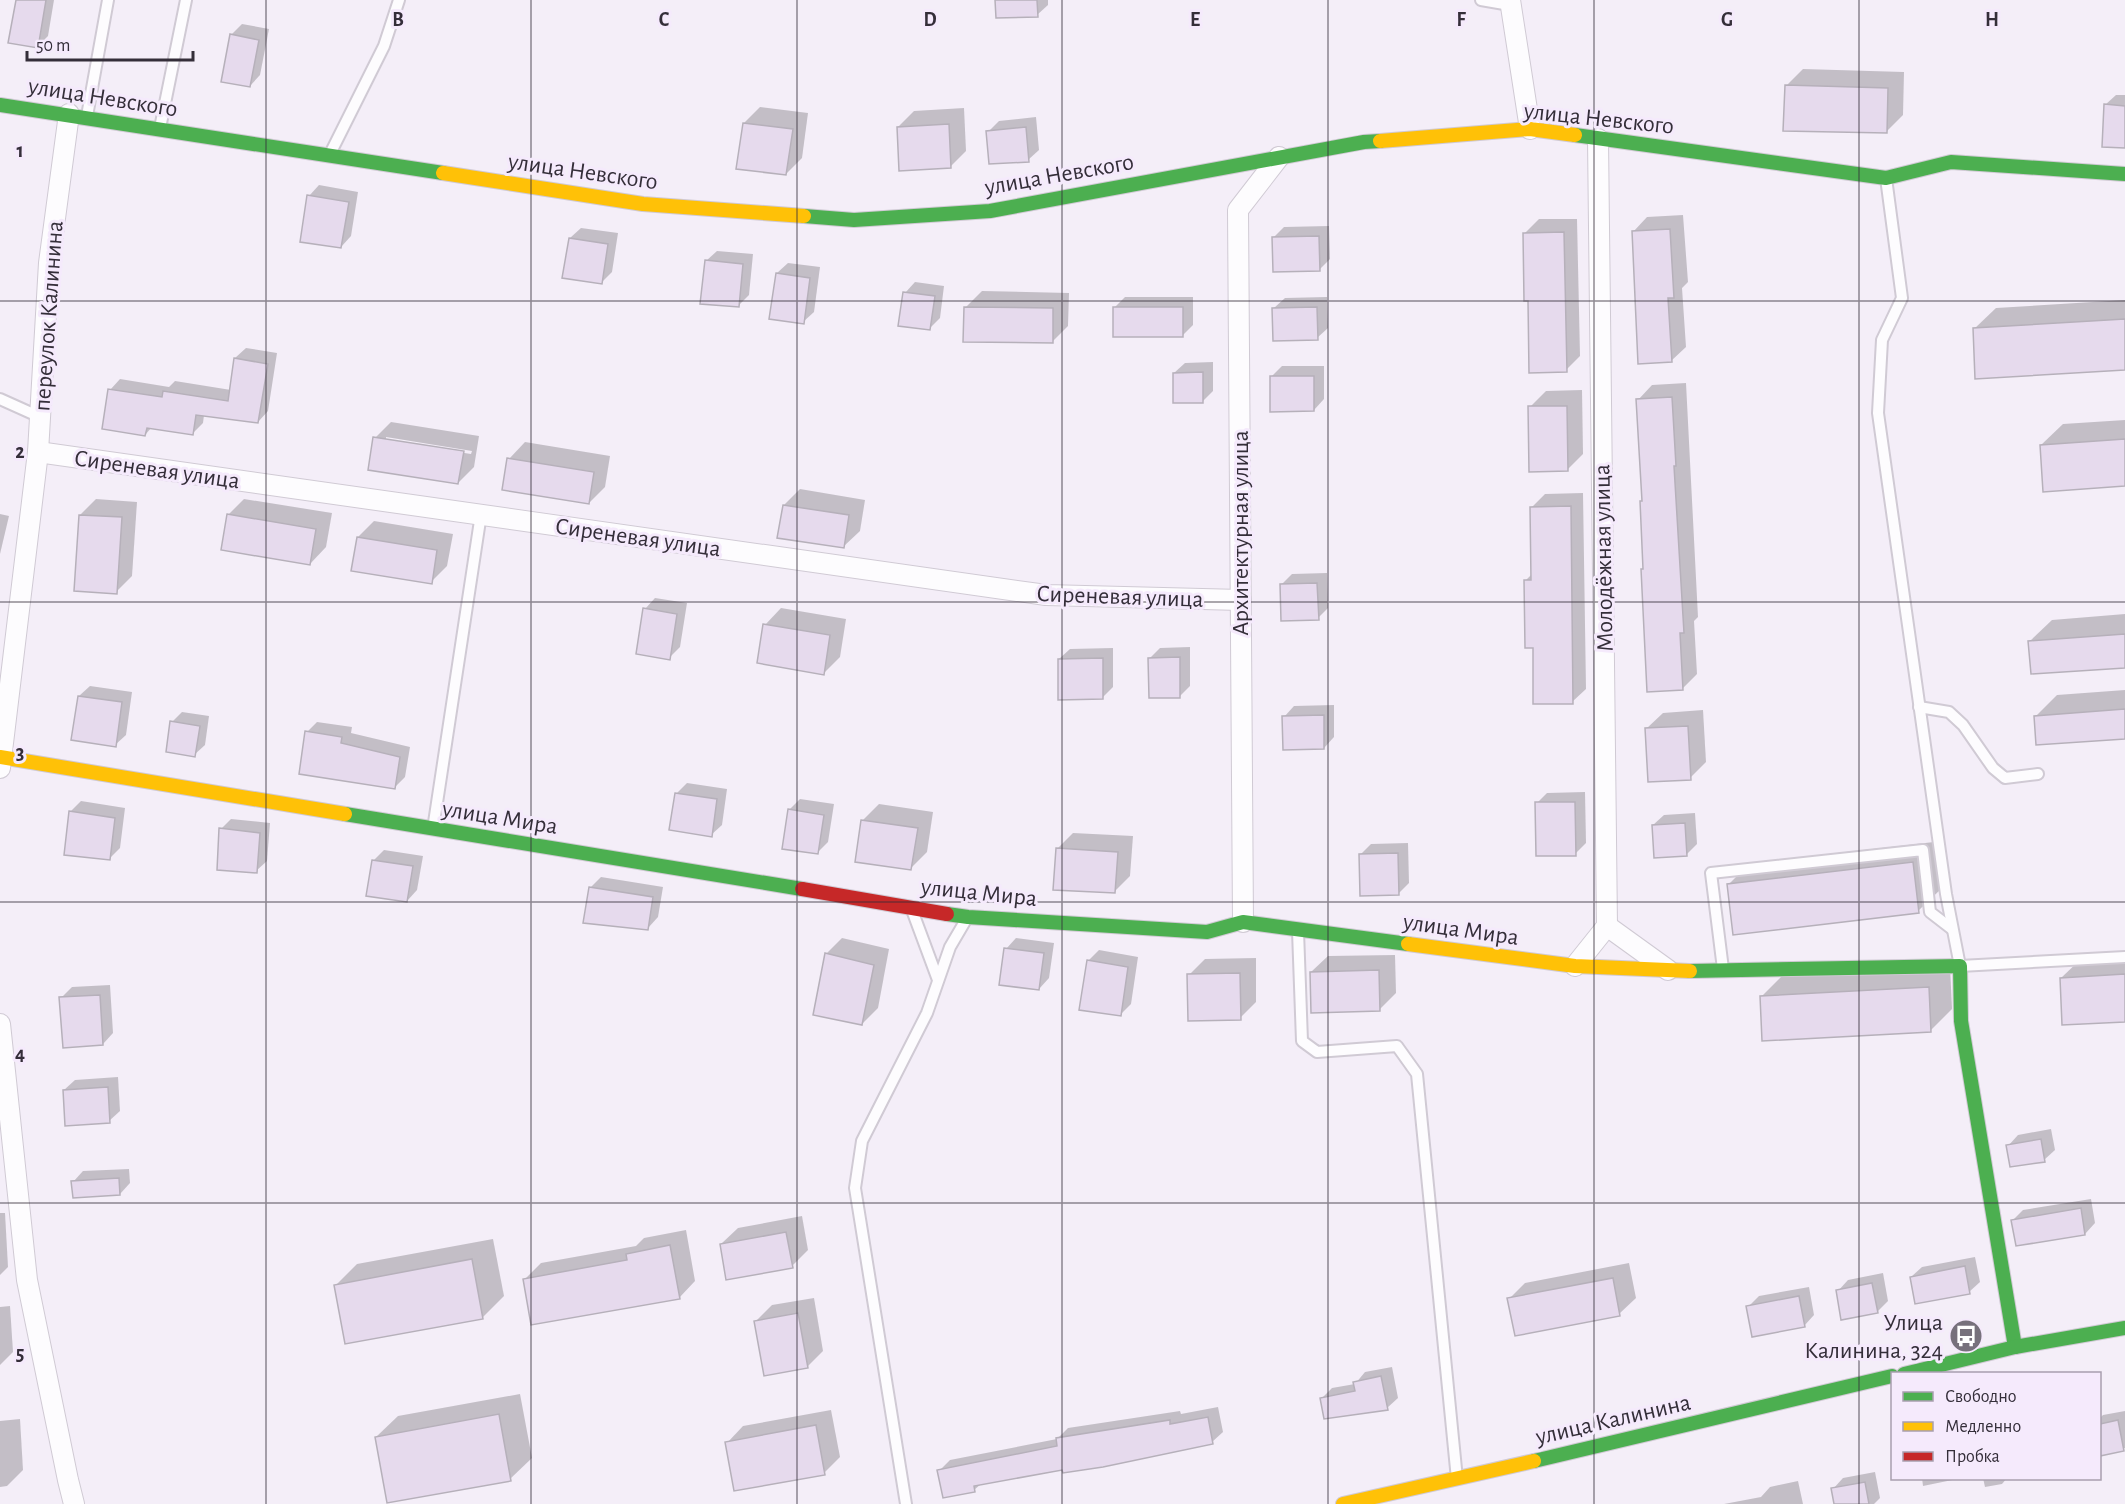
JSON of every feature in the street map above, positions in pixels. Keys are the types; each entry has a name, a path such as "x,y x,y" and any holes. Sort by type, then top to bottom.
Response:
{"street":[{"path":"1510,2 1530,129"},
{"name":"улица Невского","path":"0,105 77,115 643,204 854,220 990,211 1364,142 1530,129 1886,178 1951,162 2125,174"},
{"name":"переулок Калинина","path":"0,761 38,452 49,264 77,115"},
{"name":"Молодёжная улица","path":"1598,139 1607,926"},
{"name":"Архитектурная улица","path":"1243,922 1238,210 1279,157"},
{"name":"Сиреневая улица","path":"38,452 1046,595 1241,600"},
{"name":"улица Мира","path":"0,761 968,917 1207,932 1243,922 1575,966 1669,971 1960,966"},
{"path":"1575,966 1607,926 1669,971"},
{"path":"1960,966 1961,1021 2015,1347"},
{"path":"0,1024 27,1280 74,1504"},
{"path":"1912,1372 2015,1347 2125,1328"},
{"name":"улица Калинина","path":"1343,1504 1891,1376"}],"lane":[{"path":"77,115 108,0"},
{"path":"160,128 186,0"},
{"path":"330,155 384,46 399,0"},
{"path":"1481,0 1510,2"},
{"path":"1886,178 1902,298 1882,340 1878,413 1944,882 1960,966 2125,957"},
{"path":"0,399 40,417"},
{"path":"433,829 481,514"},
{"path":"1919,707 1949,712 1963,725 1993,768 2005,778 2038,774"},
{"path":"1723,970 1711,873 1923,850 1930,912 1952,929"},
{"path":"910,907 938,980"},
{"path":"906,1504 855,1188 862,1141 927,1013 950,947 968,917"},
{"path":"1298,929 1302,1041 1317,1052 1397,1046 1417,1074 1457,1479"}],"building":[{"path":"16,0 46,0 38,48 8,43"},
{"path":"995,0 1037,0 1038,17 996,18"},
{"path":"230,34 259,40 250,87 221,82"},
{"path":"1785,85 1888,88 1887,133 1783,131"},
{"path":"2104,104 2125,106 2125,148 2102,147"},
{"path":"743,123 793,129 786,175 736,169"},
{"path":"949,124 951,168 899,171 897,127"},
{"path":"1026,127 1029,162 989,164 986,131"},
{"path":"307,195 349,202 341,248 300,242"},
{"path":"1670,229 1674,298 1668,298 1672,362 1638,364 1632,231"},
{"path":"1564,232 1567,372 1529,373 1528,301 1524,301 1523,233"},
{"path":"1319,236 1320,271 1273,272 1272,237"},
{"path":"569,238 608,244 602,284 562,278"},
{"path":"705,260 743,264 739,307 700,304"},
{"path":"776,273 810,278 804,324 769,319"},
{"path":"903,292 935,296 930,330 898,326"},
{"path":"964,307 1053,308 1053,343 963,342"},
{"path":"1113,307 1183,307 1183,337 1113,337"},
{"path":"1317,307 1318,340 1273,341 1272,308"},
{"path":"2125,319 2125,370 1975,379 1973,328"},
{"path":"234,358 268,364 258,423 196,415 193,435 147,428 145,436 102,429 108,389 162,397 163,391 228,401"},
{"path":"1203,372 1203,403 1173,403 1173,373"},
{"path":"1270,376 1314,376 1314,411 1270,412"},
{"path":"1672,397 1684,633 1680,633 1683,690 1647,692 1641,569 1643,569 1640,501 1642,501 1636,399"},
{"path":"1528,406 1567,406 1568,471 1529,472"},
{"path":"373,437 464,451 458,484 368,470"},
{"path":"2125,439 2125,486 2043,492 2040,445"},
{"path":"507,458 594,472 589,504 502,490"},
{"path":"783,505 849,515 844,548 777,538"},
{"path":"1571,506 1573,704 1533,704 1533,648 1525,648 1524,580 1531,580 1530,507"},
{"path":"227,514 316,529 310,565 221,550"},
{"path":"79,515 122,517 117,594 74,591"},
{"path":"357,537 437,550 432,584 351,571"},
{"path":"1317,583 1319,620 1281,621 1280,584"},
{"path":"643,608 677,614 670,660 636,654"},
{"path":"763,624 830,635 824,675 757,663"},
{"path":"2125,634 2125,668 2031,674 2028,641"},
{"path":"1180,657 1180,698 1149,698 1148,658"},
{"path":"1103,658 1103,699 1058,700 1058,659"},
{"path":"78,696 122,702 116,747 71,740"},
{"path":"2125,709 2125,739 2036,745 2034,716"},
{"path":"1324,715 1324,749 1283,750 1282,716"},
{"path":"170,721 200,726 195,757 166,752"},
{"path":"1688,726 1691,780 1648,782 1645,728"},
{"path":"305,731 342,737 341,743 400,757 395,789 299,774"},
{"path":"675,793 717,799 712,837 669,830"},
{"path":"1535,802 1575,802 1576,856 1536,856"},
{"path":"788,809 824,815 818,854 782,849"},
{"path":"69,811 115,818 110,860 64,855"},
{"path":"861,820 918,828 911,870 855,862"},
{"path":"1685,823 1687,856 1654,858 1652,825"},
{"path":"219,828 260,833 257,873 217,870"},
{"path":"1056,848 1118,852 1115,893 1053,890"},
{"path":"1398,853 1399,895 1360,896 1359,854"},
{"path":"372,860 413,866 407,902 366,896"},
{"path":"1913,862 1919,913 1733,935 1727,884"},
{"path":"589,887 653,897 648,930 583,923"},
{"path":"1004,948 1044,953 1039,990 999,985"},
{"path":"825,953 874,965 862,1025 813,1015"},
{"path":"1087,960 1128,967 1121,1016 1079,1010"},
{"path":"1379,970 1380,1011 1311,1013 1310,972"},
{"path":"1240,973 1241,1020 1188,1021 1187,974"},
{"path":"2125,974 2125,1022 2062,1025 2060,978"},
{"path":"1929,987 1931,1032 1762,1041 1760,996"},
{"path":"100,995 103,1045 63,1048 59,997"},
{"path":"108,1087 110,1123 65,1126 63,1090"},
{"path":"2041,1139 2045,1162 2010,1167 2006,1145"},
{"path":"119,1178 120,1195 73,1198 71,1181"},
{"path":"2081,1208 2085,1235 2016,1246 2011,1220"},
{"path":"786,1232 793,1268 726,1280 720,1244"},
{"path":"670,1245 680,1299 531,1325 523,1279 627,1260 626,1254"},
{"path":"472,1259 483,1319 345,1344 334,1285"},
{"path":"1965,1266 1970,1294 1915,1304 1910,1277"},
{"path":"1613,1278 1620,1316 1515,1336 1507,1298"},
{"path":"1872,1283 1878,1313 1841,1320 1836,1290"},
{"path":"1799,1296 1805,1327 1752,1337 1746,1306"},
{"path":"798,1313 808,1368 764,1376 754,1321"},
{"path":"1381,1376 1388,1410 1324,1419 1320,1398 1355,1391 1353,1382"},
{"path":"499,1414 511,1481 387,1503 375,1437"},
{"path":"1208,1417 1213,1444 1103,1467 1063,1473 1062,1470 974,1486 975,1492 943,1498 937,1470 1057,1446 1056,1438 1170,1420 1170,1424"},
{"path":"2118,1420 2124,1451 2101,1456 2101,1424"},
{"path":"816,1425 825,1475 734,1491 725,1442"},
{"path":"1865,1482 1869,1504 1834,1504 1831,1488"}],"traffic: fast":[{"path":"0,105 443,173"},
{"path":"1575,135 1886,178 1951,162 2125,174"},
{"path":"804,216 854,220 990,211 1364,142 1380,141"},
{"path":"345,814 802,889"},
{"path":"947,914 1207,932 1243,922 1408,944"},
{"path":"1690,971 1960,966 1961,1021 2015,1347"},
{"path":"1912,1372 2015,1347 2125,1328"},
{"path":"1534,1461 1891,1376"}],"traffic: slow":[{"path":"1380,141 1530,129 1575,135"},
{"path":"443,173 643,204 804,216"},
{"path":"0,757 345,814"},
{"path":"1408,944 1575,966 1690,971"},
{"path":"1343,1504 1534,1461"}],"traffic: jam":[{"path":"802,889 947,914"}],"place":[{"name":"Улица Калинина, 324","path":"1966,1336"}]}
